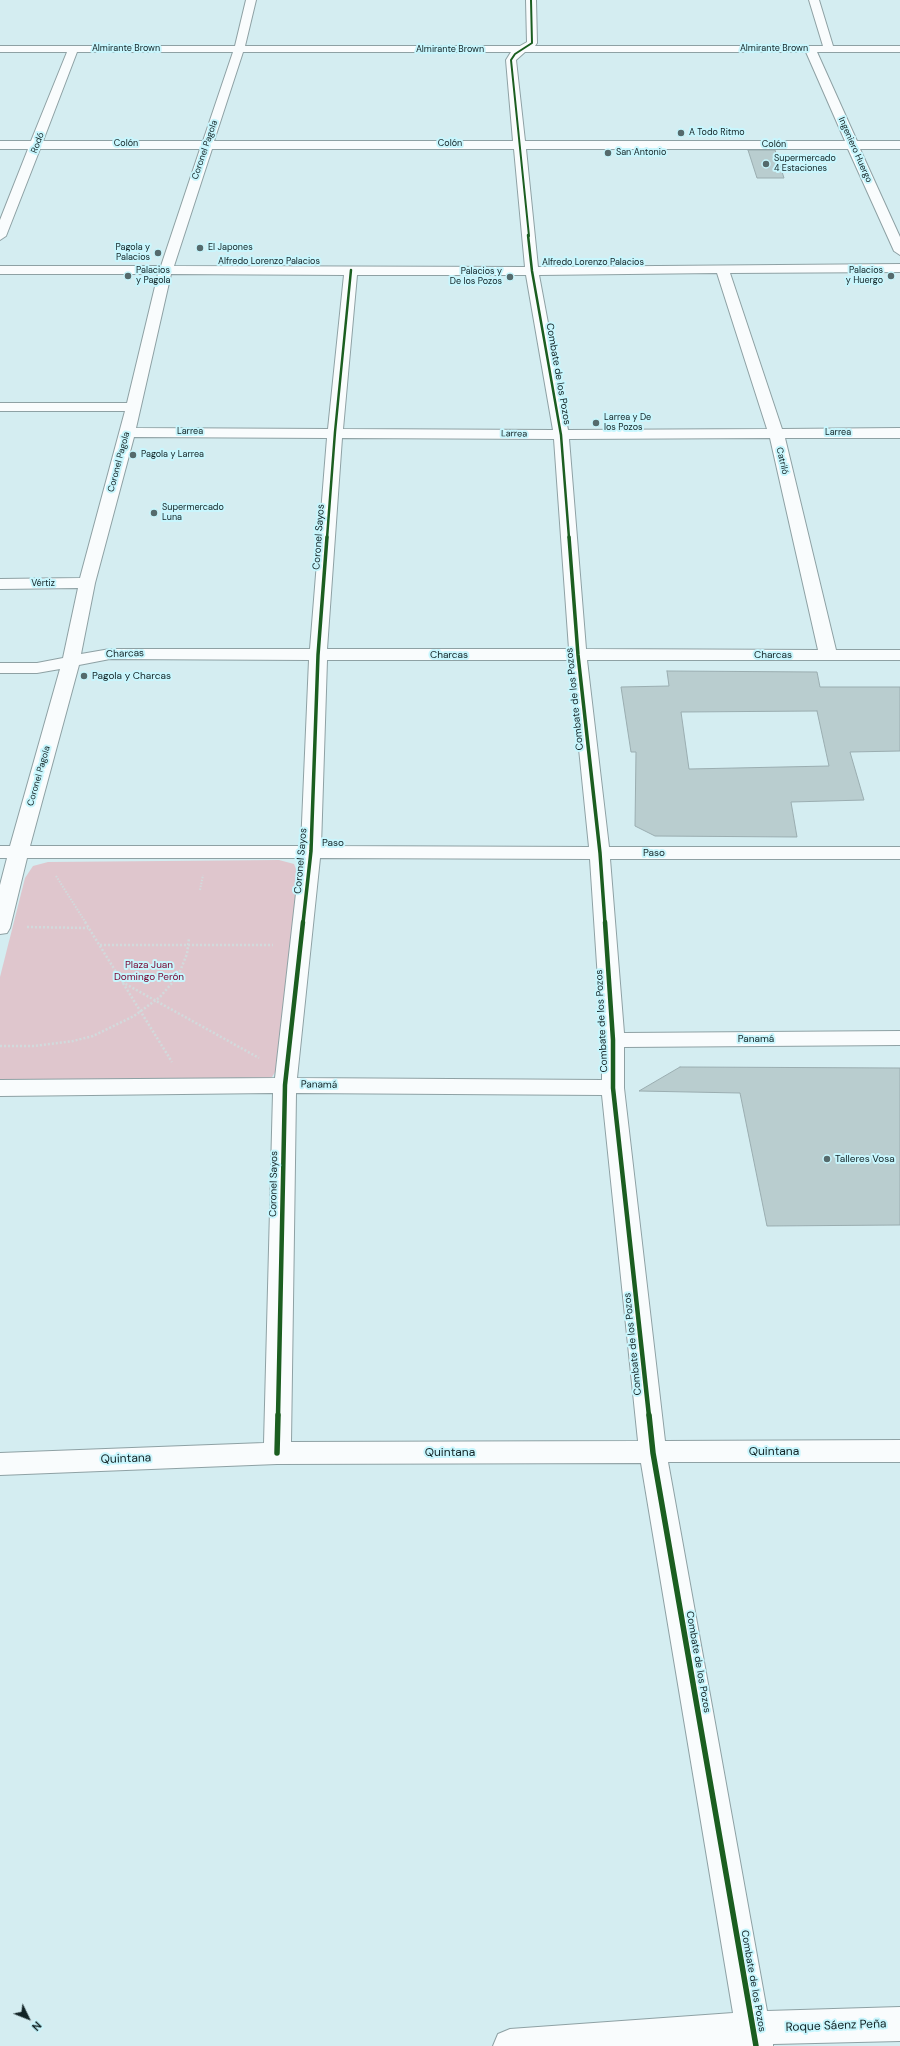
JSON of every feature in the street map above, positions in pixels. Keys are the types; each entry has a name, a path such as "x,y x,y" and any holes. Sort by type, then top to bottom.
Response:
{"street":[{"name":"Coronel Pagola","path":"0,928 9,852 71,661 87,583 134,408 165,270 239,49 251,0"},
{"name":"Combate de los Pozos","path":"531,0 532,43 521,50 511,60 532,271 561,435 578,655 600,853 613,1040 613,1088 653,1453 754,2037"},
{"path":"814,0 829,49"},
{"name":"Almirante Brown","path":"0,49 900,49"},
{"name":"Ingeniero Huergo","path":"810,49 900,251"},
{"name":"Rodó","path":"0,236 74,50"},
{"name":"Colón","path":"0,145 900,145"},
{"name":"Alfredo Lorenzo Palacios","path":"0,270 532,271 900,268"},
{"name":"Coronel Sayos","path":"277,1453 285,1085 311,851 318,655 335,432 351,270"},
{"name":"Catriló","path":"723,270 776,432 828,655"},
{"path":"0,408 134,408"},
{"name":"Larrea","path":"128,432 335,432 561,435 776,432 900,433"},
{"name":"Vértiz","path":"0,584 87,583"},
{"name":"Charcas","path":"0,668 37,668 110,654 900,655"},
{"name":"Paso","path":"9,852 311,851 900,853"},
{"name":"Panamá","path":"613,1040 900,1038"},
{"name":"Panamá","path":"0,1088 285,1085 613,1088"},
{"name":"Quintana","path":"0,1464 277,1453 653,1453 900,1451"},
{"name":"Roque Sáenz Peña","path":"510,2046 754,2037 900,2024"}],"path":[{"path":"56,875 176,1069"},
{"path":"20,927 88,928"},
{"path":"0,1046 34,1046 73,1041 115,1027 140,1012 155,1000 178,976 187,954 189,938"},
{"path":"99,945 275,945"},
{"path":"122,982 264,1061"}],"green space":[{"name":"Plaza Juan Domingo Perón","path":"279,860 294,864 298,874 277,1069 272,1077 261,1081 0,1083 0,977 25,878 33,866 48,862"}],"building":[{"name":"Supermercado 4 Estaciones","path":"748,150 775,150 784,178 757,178"},
{"path":"667,671 817,672 820,687 900,687 900,751 850,752 864,800 791,802 797,837 655,836 635,826 636,752 631,752 621,687 669,686","holes":["817,711 829,766 689,769 681,712"]},
{"name":"Talleres Vosa","path":"680,1067 900,1068 900,1225 767,1226 740,1093 639,1091"}],"cycle path":[{"path":"531,0 532,43 515,54 511,60 532,271 561,435 578,655 600,853 613,1040 613,1088 653,1453 756,2046"},
{"path":"277,1453 285,1085 311,851 318,655 335,432 351,270"}],"place":[{"name":"A Todo Ritmo","path":"681,133"},
{"name":"San Antonio","path":"608,153"},
{"name":"Supermercado 4 Estaciones","path":"766,164"},
{"name":"El Japones","path":"200,248"},
{"name":"Pagola y Palacios","path":"158,253"},
{"name":"Palacios y Pagola","path":"128,276"},
{"name":"Palacios y Huergo","path":"891,276"},
{"name":"Palacios y De los Pozos","path":"510,277"},
{"name":"Larrea y De los Pozos","path":"596,423"},
{"name":"Pagola y Larrea","path":"133,455"},
{"name":"Supermercado Luna","path":"154,513"},
{"name":"Pagola y Charcas","path":"84,676"},
{"name":"Talleres Vosa","path":"827,1159"}]}
